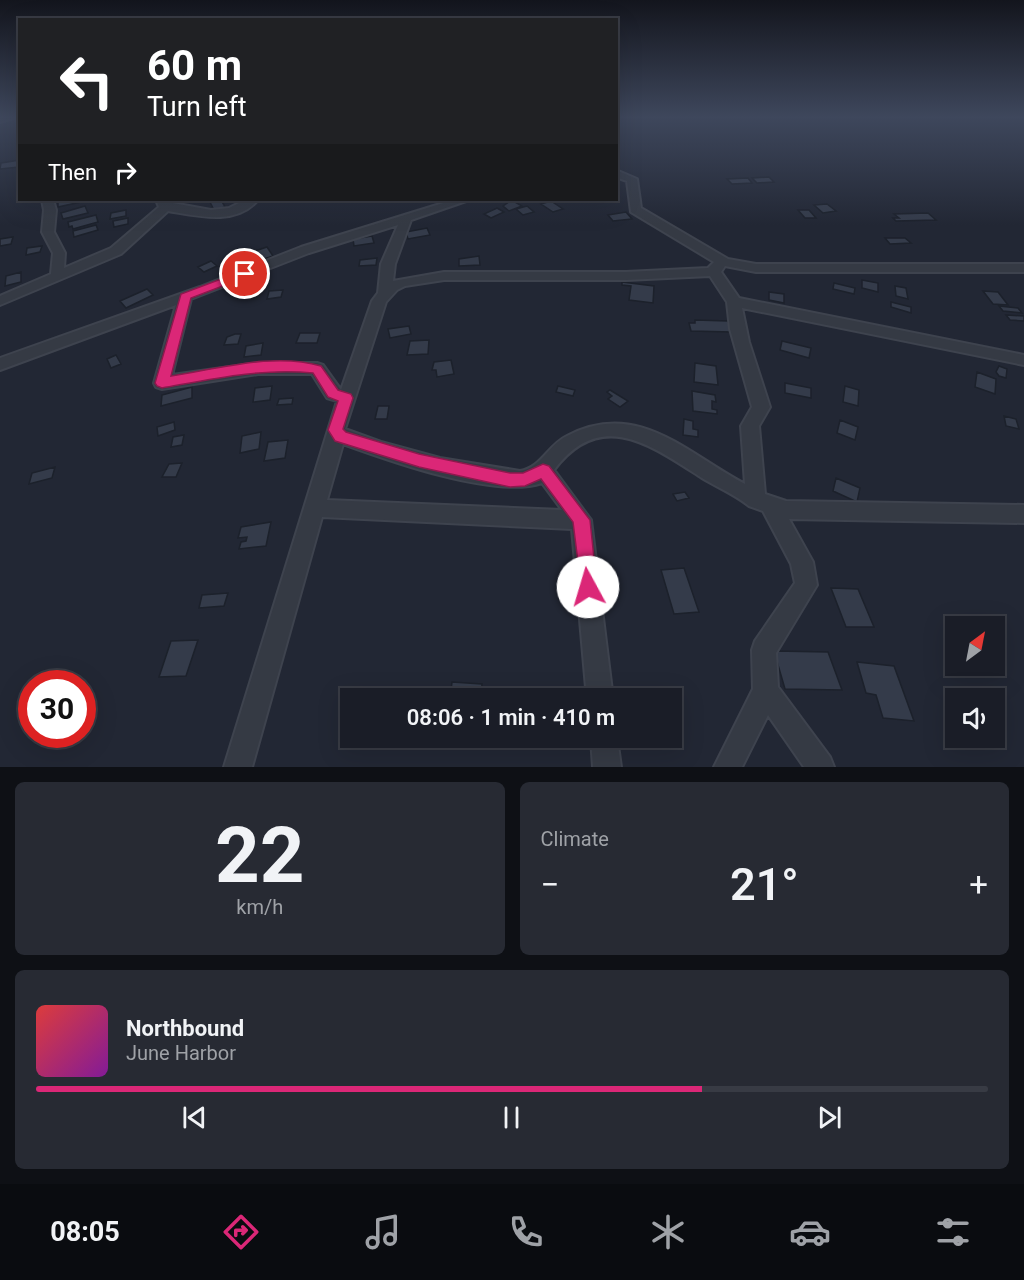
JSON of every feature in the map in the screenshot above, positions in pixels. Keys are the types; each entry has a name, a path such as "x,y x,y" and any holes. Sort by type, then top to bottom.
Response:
{"street":[{"path":"618,174 632,178 634,210 719,267 734,302 735,327 755,382 761,407 750,426 764,503 802,562 806,585 764,650 766,691 728,767"},
{"path":"47,201 50,210 48,232 59,253 57,277"},
{"path":"0,301 116,251 163,203 203,214 222,214 250,201"},
{"path":"0,364 306,250 460,201"},
{"path":"385,293 388,264 407,216"},
{"path":"238,767 337,434 338,420 379,301 385,293 402,282 444,276 626,276 719,267 1024,268"},
{"path":"185,296 162,383 249,368 288,366 317,369 333,394 346,398"},
{"path":"734,302 1024,360"},
{"path":"337,434 419,461 510,480 525,480 543,470 560,449 574,440 611,431 629,430 663,443 764,503 811,512 1024,514"},
{"path":"543,470 581,520 599,688"},
{"path":"315,508 581,520"},
{"path":"766,691 820,767"},
{"path":"605,748 606,767"}],"building":[{"path":"18,160 18,167 0,169 1,163"},
{"path":"769,177 774,182 757,183 752,178"},
{"path":"748,178 752,183 732,184 727,179"},
{"path":"58,201 85,201 58,207"},
{"path":"210,201 222,201 225,207 214,210"},
{"path":"551,201 563,209 553,212 541,204"},
{"path":"509,202 522,206 509,211 503,206"},
{"path":"827,204 836,211 823,213 814,205"},
{"path":"85,206 88,213 63,219 61,213"},
{"path":"527,206 534,212 523,215 516,209"},
{"path":"497,208 504,212 491,218 484,214"},
{"path":"126,210 126,216 110,219 111,213"},
{"path":"798,210 809,210 816,218 805,218"},
{"path":"626,212 632,219 613,221 608,215"},
{"path":"928,213 936,220 896,221 893,218 899,218 894,214"},
{"path":"96,215 98,222 73,229 72,226 69,227 68,222"},
{"path":"128,218 128,224 114,227 113,221"},
{"path":"96,225 98,230 74,237 73,231"},
{"path":"427,228 430,235 408,239 406,232"},
{"path":"372,236 374,243 354,246 353,239"},
{"path":"13,237 11,244 0,246 0,239"},
{"path":"885,238 905,238 911,243 890,244"},
{"path":"42,246 40,252 26,255 27,248"},
{"path":"267,247 273,256 261,260 255,251"},
{"path":"250,250 255,259 242,263 238,253"},
{"path":"479,256 480,265 459,266 459,259"},
{"path":"377,258 376,265 359,266 360,260"},
{"path":"211,261 217,266 204,272 198,267"},
{"path":"21,272 21,282 5,286 6,276"},
{"path":"862,280 878,283 878,292 862,288"},
{"path":"622,282 654,286 653,303 629,300 631,286 622,285"},
{"path":"834,283 855,288 854,294 833,289"},
{"path":"895,286 906,288 908,299 896,296"},
{"path":"147,289 153,295 126,308 120,301"},
{"path":"283,290 281,297 267,299 269,291"},
{"path":"983,291 998,292 1008,305 993,304"},
{"path":"769,292 784,294 784,303 769,300"},
{"path":"891,302 911,307 911,313 891,307"},
{"path":"999,306 1018,308 1022,313 1003,311"},
{"path":"1006,315 1024,316 1024,321 1010,320"},
{"path":"695,320 728,321 732,332 691,331 689,323 695,323"},
{"path":"409,326 411,334 390,338 388,329"},
{"path":"300,333 320,333 317,343 296,343"},
{"path":"241,334 238,344 224,345 227,337"},
{"path":"429,340 428,354 407,355 410,341"},
{"path":"782,341 811,348 809,358 780,350"},
{"path":"263,343 261,355 244,357 246,346"},
{"path":"116,355 121,364 111,368 107,359"},
{"path":"451,360 454,374 437,377 436,370 432,370 434,362"},
{"path":"695,363 716,366 718,385 694,382"},
{"path":"999,366 1007,369 1006,378 999,376 996,372"},
{"path":"977,372 996,379 995,394 975,387"},
{"path":"785,383 811,388 811,398 785,393"},
{"path":"272,386 270,400 253,402 255,388"},
{"path":"558,386 575,390 573,396 556,392"},
{"path":"845,386 859,390 858,406 843,402"},
{"path":"192,387 192,398 161,406 162,395"},
{"path":"610,390 628,401 620,407 608,399 612,396 607,392"},
{"path":"692,391 715,395 716,402 712,401 712,409 717,410 717,414 693,411"},
{"path":"293,398 292,404 277,405 279,399"},
{"path":"378,406 389,406 387,419 375,419"},
{"path":"1004,416 1016,419 1019,429 1006,426"},
{"path":"684,419 693,421 693,429 698,430 698,437 683,435"},
{"path":"840,420 858,427 855,440 837,433"},
{"path":"174,422 175,430 158,436 157,427"},
{"path":"261,432 259,449 240,453 242,436"},
{"path":"184,435 182,445 171,447 173,437"},
{"path":"288,440 285,458 264,461 268,442"},
{"path":"182,463 176,477 162,477 169,464"},
{"path":"55,467 52,478 29,484 32,473"},
{"path":"836,478 860,488 857,502 833,491"},
{"path":"685,492 689,498 677,501 673,494"},
{"path":"271,522 266,546 239,549 241,542 246,541 247,537 238,538 241,527"},
{"path":"684,568 699,612 674,614 661,570"},
{"path":"831,588 858,589 874,627 846,627"},
{"path":"228,593 224,606 199,608 202,595"},
{"path":"198,640 186,676 159,677 171,641"},
{"path":"774,651 828,652 842,690 785,689"},
{"path":"857,662 894,666 914,721 883,718 876,695 866,693"},
{"path":"452,682 482,684 482,688 451,688"}],"route":[{"path":"245,274 185,296 162,383 249,368 288,366 317,369 333,394 346,398 336,430 340,436 419,461 510,480 525,480 536,476 543,470 581,520 588,587"}]}
